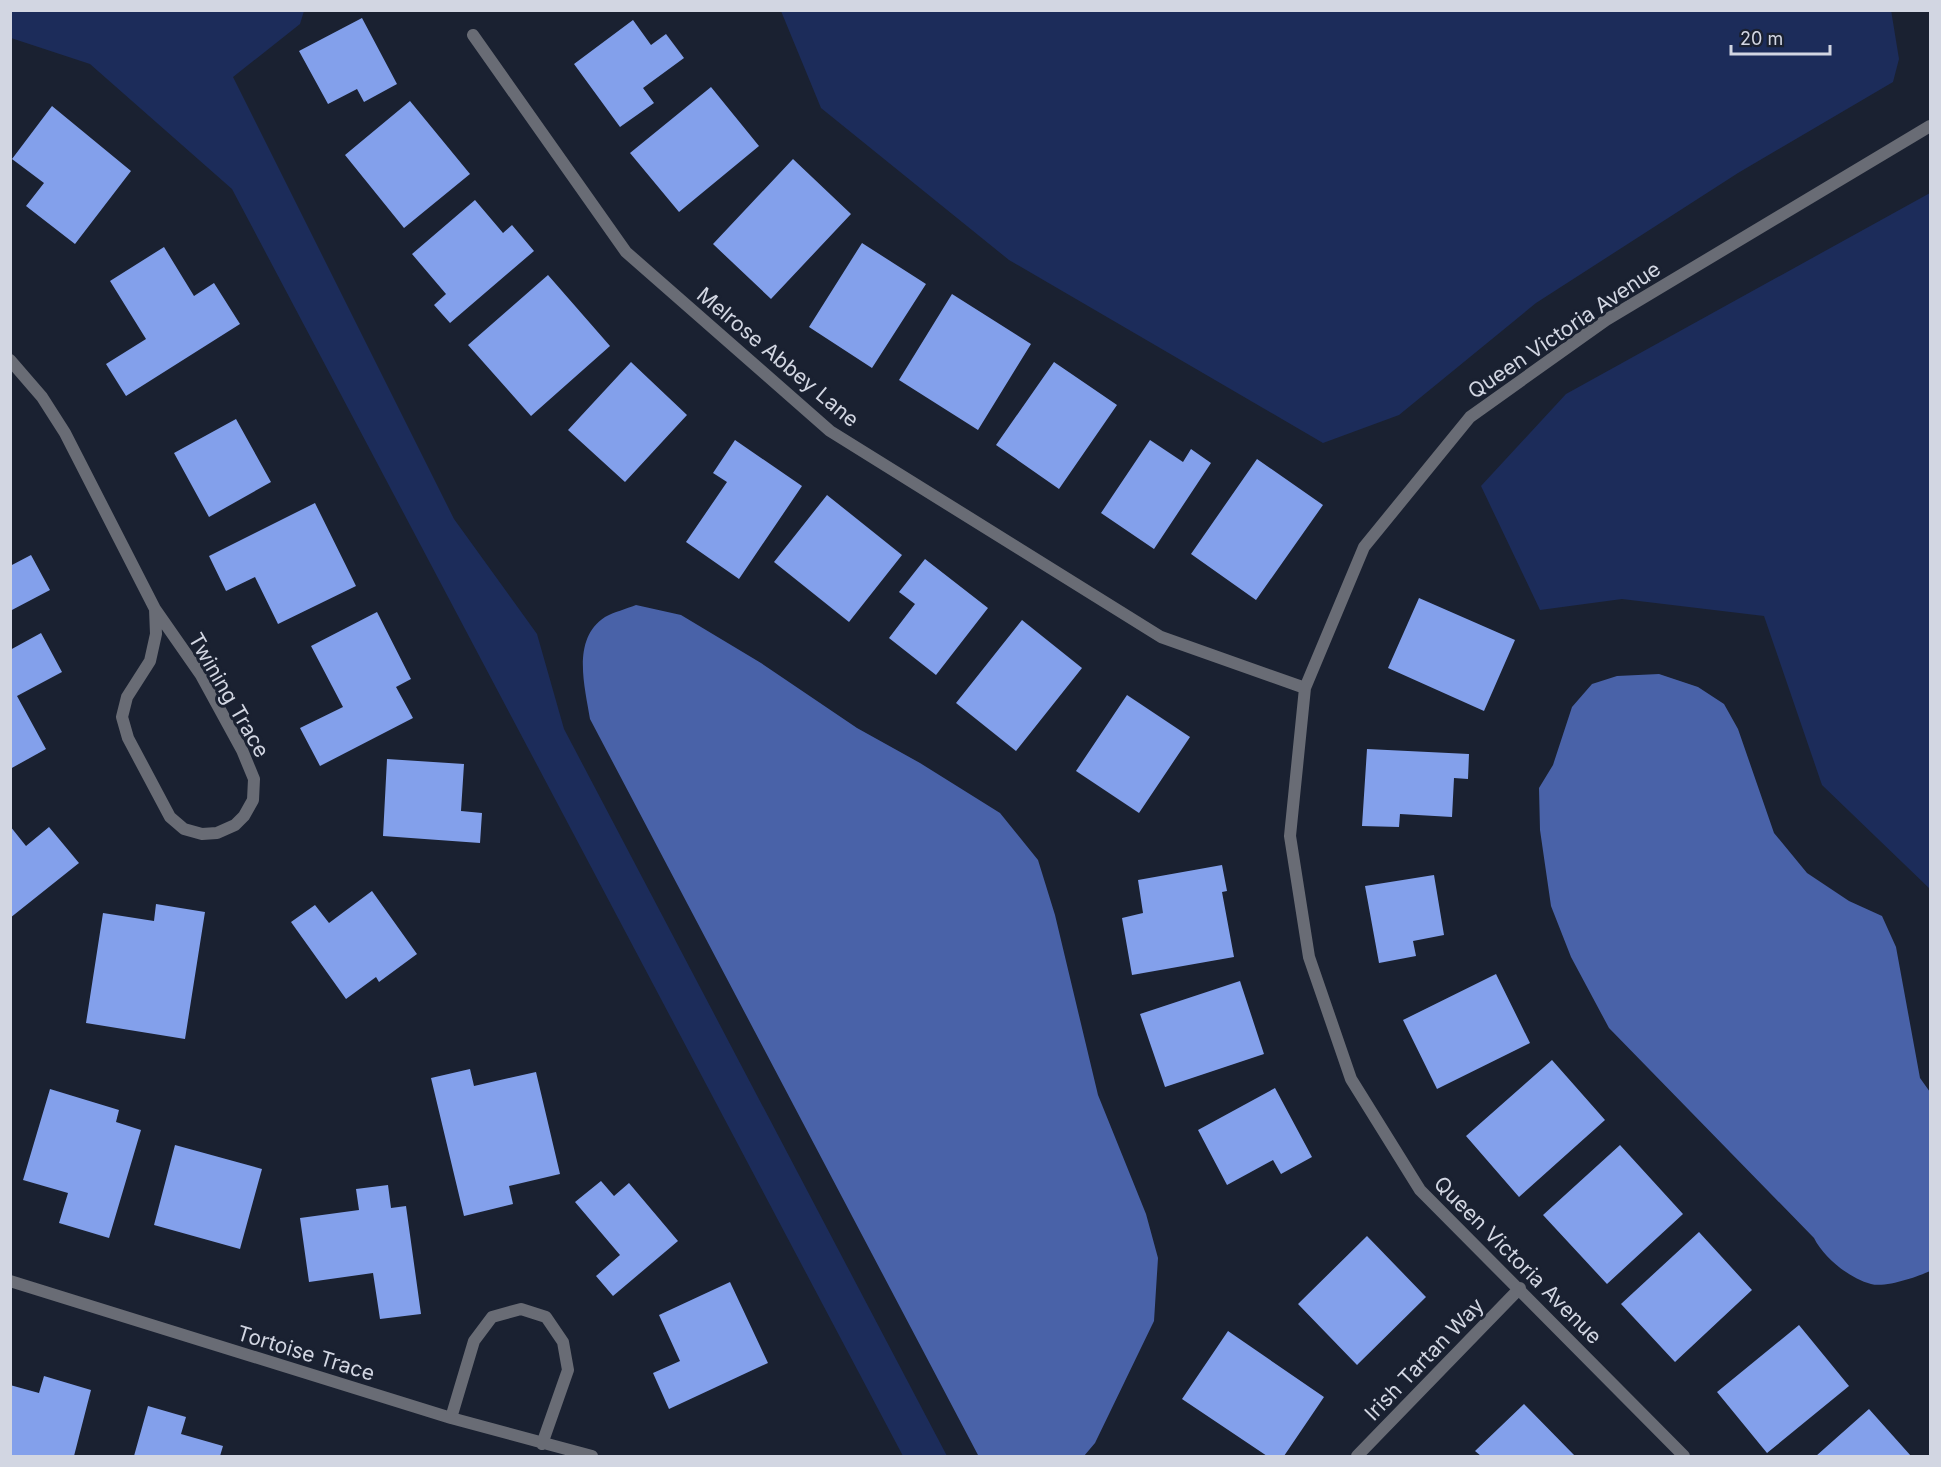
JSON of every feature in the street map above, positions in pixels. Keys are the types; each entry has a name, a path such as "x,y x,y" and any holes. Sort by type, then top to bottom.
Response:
{"street":[{"name":"Melrose Abbey Lane","path":"473,35 626,252 830,431 1161,637 1305,688"},
{"name":"Queen Victoria Avenue","path":"1684,1456 1520,1288 1420,1190 1351,1079 1309,957 1290,836 1305,688 1364,547 1470,417 1606,320 1930,126"},
{"name":"Twining Trace","path":"10,360 42,397 65,433 155,609 201,675 242,750 254,778 253,800 244,816 235,825 217,833 201,834 184,829 170,817 129,738 122,717 127,697 150,661 156,634 155,609"},
{"name":"Tortoise Trace","path":"10,1281 451,1419 592,1456"},
{"name":"Irish Tartan Way","path":"1357,1456 1520,1288"},
{"path":"451,1419 474,1341 492,1317 521,1309 546,1317 562,1342 568,1370 542,1444"}],"shaded area":[{"path":"11,10 304,11 300,24 233,77 454,519 537,634 564,729 947,1456 903,1456 232,189 90,64 11,38"},
{"path":"1891,10 1899,59 1893,82 1738,173 1536,303 1399,415 1323,443 1009,260 821,108 781,11"},
{"path":"1930,193 1930,889 1822,785 1764,616 1622,599 1540,610 1481,486 1566,394"},
{"path":"636,605 681,615 761,663 857,728 920,763 1000,813 1038,860 1055,915 1098,1095 1146,1214 1158,1258 1154,1321 1095,1443 1084,1456 978,1455 590,719 583,664 588,638 594,626 605,617"},
{"path":"1659,674 1698,687 1724,704 1738,729 1774,833 1807,873 1849,901 1882,916 1896,947 1920,1078 1930,1092 1930,1271 1901,1281 1877,1285 1854,1277 1838,1266 1824,1253 1814,1238 1609,1028 1571,957 1551,906 1540,830 1539,788 1553,765 1572,707 1592,684 1617,676"}],"building":[{"path":"362,18 397,84 364,102 357,89 328,104 299,51"},
{"path":"633,20 651,45 666,34 684,58 643,88 654,103 620,127 574,64"},
{"path":"711,87 759,146 679,212 630,153"},
{"path":"410,101 470,174 404,228 345,155"},
{"path":"52,106 131,171 75,244 26,206 44,183 12,159"},
{"path":"793,159 851,214 771,299 713,244"},
{"path":"475,200 503,233 512,225 534,251 450,323 434,305 446,294 412,254"},
{"path":"862,243 926,284 872,368 809,327"},
{"path":"164,247 194,296 214,283 240,324 126,396 106,364 146,339 110,281"},
{"path":"548,275 610,346 531,416 468,345"},
{"path":"952,294 1031,344 978,430 899,380"},
{"path":"631,362 687,415 625,482 568,430"},
{"path":"1054,362 1117,405 1059,489 996,445"},
{"path":"236,419 271,482 209,517 174,453"},
{"path":"735,440 802,486 739,579 686,542 727,482 713,473"},
{"path":"1150,440 1183,462 1191,449 1211,463 1154,549 1101,513"},
{"path":"1257,459 1323,505 1256,600 1191,554"},
{"path":"827,495 902,555 849,622 774,562"},
{"path":"315,503 356,586 278,624 255,577 226,591 209,556"},
{"path":"31,555 50,590 10,611 10,566"},
{"path":"925,559 988,608 936,675 889,638 915,604 899,592"},
{"path":"1419,598 1515,640 1484,711 1388,668"},
{"path":"377,612 411,679 396,687 413,718 320,766 300,728 343,707 311,646"},
{"path":"1022,620 1082,668 1016,751 956,703"},
{"path":"41,633 62,672 17,696 46,749 10,769 10,650"},
{"path":"1127,695 1190,737 1139,813 1076,771"},
{"path":"1367,749 1469,754 1468,779 1454,778 1452,817 1400,814 1399,827 1362,826"},
{"path":"387,759 464,764 461,811 482,813 480,843 383,836"},
{"path":"10,826 26,846 49,827 79,863 10,918"},
{"path":"1222,865 1227,891 1222,892 1234,957 1132,975 1122,918 1143,913 1138,880"},
{"path":"1434,875 1444,935 1413,941 1416,956 1379,963 1365,886"},
{"path":"372,891 417,954 379,982 376,977 346,999 291,922 315,905 329,923"},
{"path":"156,904 205,912 185,1039 86,1023 103,913 154,921"},
{"path":"1496,974 1530,1043 1437,1089 1403,1020"},
{"path":"1240,981 1264,1054 1165,1087 1140,1014"},
{"path":"1552,1060 1605,1120 1519,1197 1466,1136"},
{"path":"470,1069 474,1086 536,1072 560,1174 509,1186 513,1204 464,1216 431,1078"},
{"path":"1275,1088 1312,1157 1281,1174 1273,1160 1227,1185 1198,1130"},
{"path":"50,1089 119,1110 116,1122 141,1130 109,1238 59,1223 68,1193 23,1180"},
{"path":"175,1145 262,1169 240,1249 154,1225"},
{"path":"1620,1145 1683,1214 1607,1284 1543,1215"},
{"path":"601,1181 614,1196 629,1183 678,1241 613,1296 596,1276 620,1255 575,1202"},
{"path":"388,1185 391,1208 406,1206 421,1314 380,1319 373,1273 309,1282 300,1218 359,1210 356,1189"},
{"path":"1699,1232 1752,1290 1675,1362 1621,1304"},
{"path":"1367,1236 1426,1297 1357,1365 1298,1304"},
{"path":"730,1282 768,1363 669,1409 653,1373 680,1361 659,1315"},
{"path":"1799,1325 1849,1386 1767,1453 1717,1392"},
{"path":"1228,1331 1324,1397 1284,1456 1267,1456 1182,1399"},
{"path":"44,1376 91,1390 74,1456 10,1456 10,1385 39,1393"},
{"path":"1524,1404 1575,1456 1481,1456 1475,1451"},
{"path":"148,1406 186,1417 181,1434 223,1446 220,1456 134,1456"},
{"path":"1869,1409 1911,1456 1816,1456"}]}
